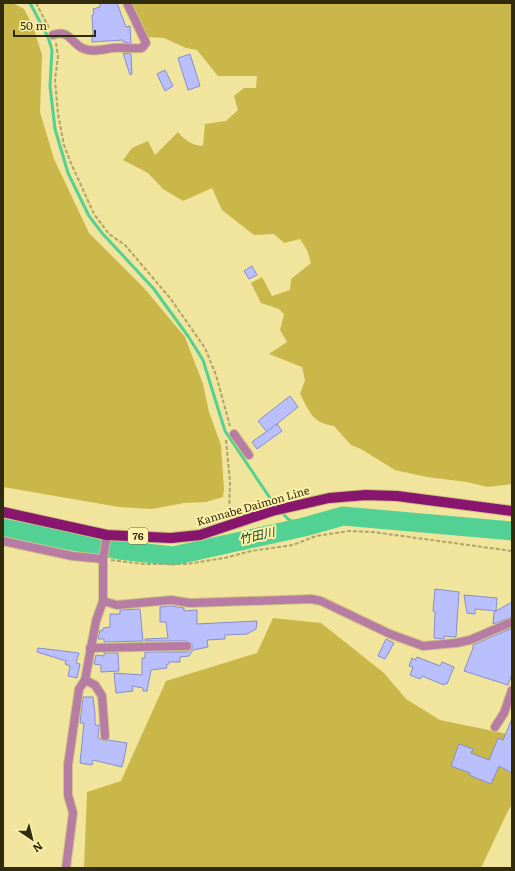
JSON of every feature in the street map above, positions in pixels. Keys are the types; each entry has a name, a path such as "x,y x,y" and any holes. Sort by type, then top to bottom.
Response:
{"main road":[{"name":"Kannabe Daimon Line","path":"3,512 107,539 171,538 200,535 287,507 329,498 366,495 397,496 512,511"}],"street":[{"path":"53,35 59,33 64,34 83,48 90,50 98,51 115,48 142,48 146,43 127,3"},
{"path":"231,436 249,455"},
{"path":"66,868 74,813 68,795 68,765 79,689 85,680 96,621 103,601 103,557 107,539"},
{"path":"3,541 72,556 103,557"},
{"path":"103,601 117,605 171,600 190,603 311,599 321,601 390,634 423,646 456,643 470,640 512,622"},
{"path":"90,648 188,646"},
{"path":"85,680 95,685 102,696 105,736"},
{"path":"495,727 504,713 512,690"}],"path":[{"path":"36,3 56,41 58,56 55,80 58,114 64,144 94,214 109,234 125,245 170,298 205,348 216,375 231,436 226,440 230,482 228,526"},
{"path":"103,557 144,564 187,564 224,558 251,551 293,545 316,536 349,531 373,532 512,551"}],"shaded area":[{"path":"3,3 13,3 24,9 33,26 42,55 40,112 54,159 89,233 144,288 185,337 203,384 209,412 221,445 224,489 223,497 206,502 184,503 152,509 119,507 3,487"},
{"path":"130,3 512,3 512,484 488,487 395,470 361,449 351,445 334,426 327,425 312,416 300,394 305,380 302,367 269,354 287,342 280,330 284,314 279,309 261,303 251,283 262,277 272,296 290,290 291,279 311,263 307,250 300,239 284,243 274,234 254,235 222,210 212,188 183,201 163,189 148,173 123,160 132,148 148,141 155,155 178,132 189,142 195,145 203,146 205,124 226,121 238,110 234,96 244,88 256,88 257,76 218,76 197,50 186,48 164,38 146,37"},
{"path":"273,618 321,623 384,673 406,699 440,720 512,735 512,804 481,868 84,868 87,792 121,781 166,681 257,653"}],"building":[{"path":"100,3 117,3 126,27 130,26 131,43 123,42 123,40 92,42 93,9 100,7"},
{"path":"123,53 131,54 132,74 130,75"},
{"path":"190,54 200,86 188,90 178,58"},
{"path":"165,70 173,86 165,91 157,74"},
{"path":"252,266 257,275 249,279 244,271"},
{"path":"290,396 298,407 267,432 258,421"},
{"path":"277,424 282,431 257,449 252,442"},
{"path":"435,589 459,592 456,637 444,636 444,639 434,638 435,612 433,611"},
{"path":"464,595 497,598 496,611 475,609 475,614 467,613"},
{"path":"512,602 512,617 493,624 494,612"},
{"path":"171,606 184,608 184,611 197,610 197,624 257,621 256,629 247,634 225,635 225,639 207,640 208,647 193,650 189,656 180,657 180,662 169,662 169,664 166,665 167,668 151,670 147,691 143,691 143,688 132,686 133,691 116,693 114,673 142,675 142,658 145,658 145,652 187,652 192,649 192,644 187,641 145,641 145,639 168,638 166,622 160,622 160,607"},
{"path":"140,609 143,641 104,642 104,639 98,639 100,630 103,631 103,628 110,627 110,614 120,614 120,610"},
{"path":"512,628 512,674 508,685 464,671 473,645"},
{"path":"386,639 394,643 385,659 378,656"},
{"path":"38,648 79,653 76,663 80,664 77,678 68,676 70,666 65,664 66,661 37,652"},
{"path":"104,653 118,653 119,671 101,672 101,665 94,664 96,655 104,656"},
{"path":"417,657 440,666 442,662 454,667 447,684 445,683 444,685 422,676 420,679 410,675 413,667 409,666 412,658 415,660"},
{"path":"83,697 93,697 95,725 99,725 98,738 105,741 108,740 127,743 122,767 93,760 92,765 80,763 84,723 80,723"},
{"path":"512,719 512,773 499,766 491,784 469,775 470,773 451,766 459,744 473,749 471,753 489,760 498,738 503,740"}],"waterway":[{"path":"30,3 48,37 52,50 50,86 55,129 68,173 89,216 102,233 153,288 188,336 203,360 225,431 272,501 288,519 304,527"},
{"name":"竹田川","path":"3,528 119,550 173,556 304,527 343,516 512,531"}]}
